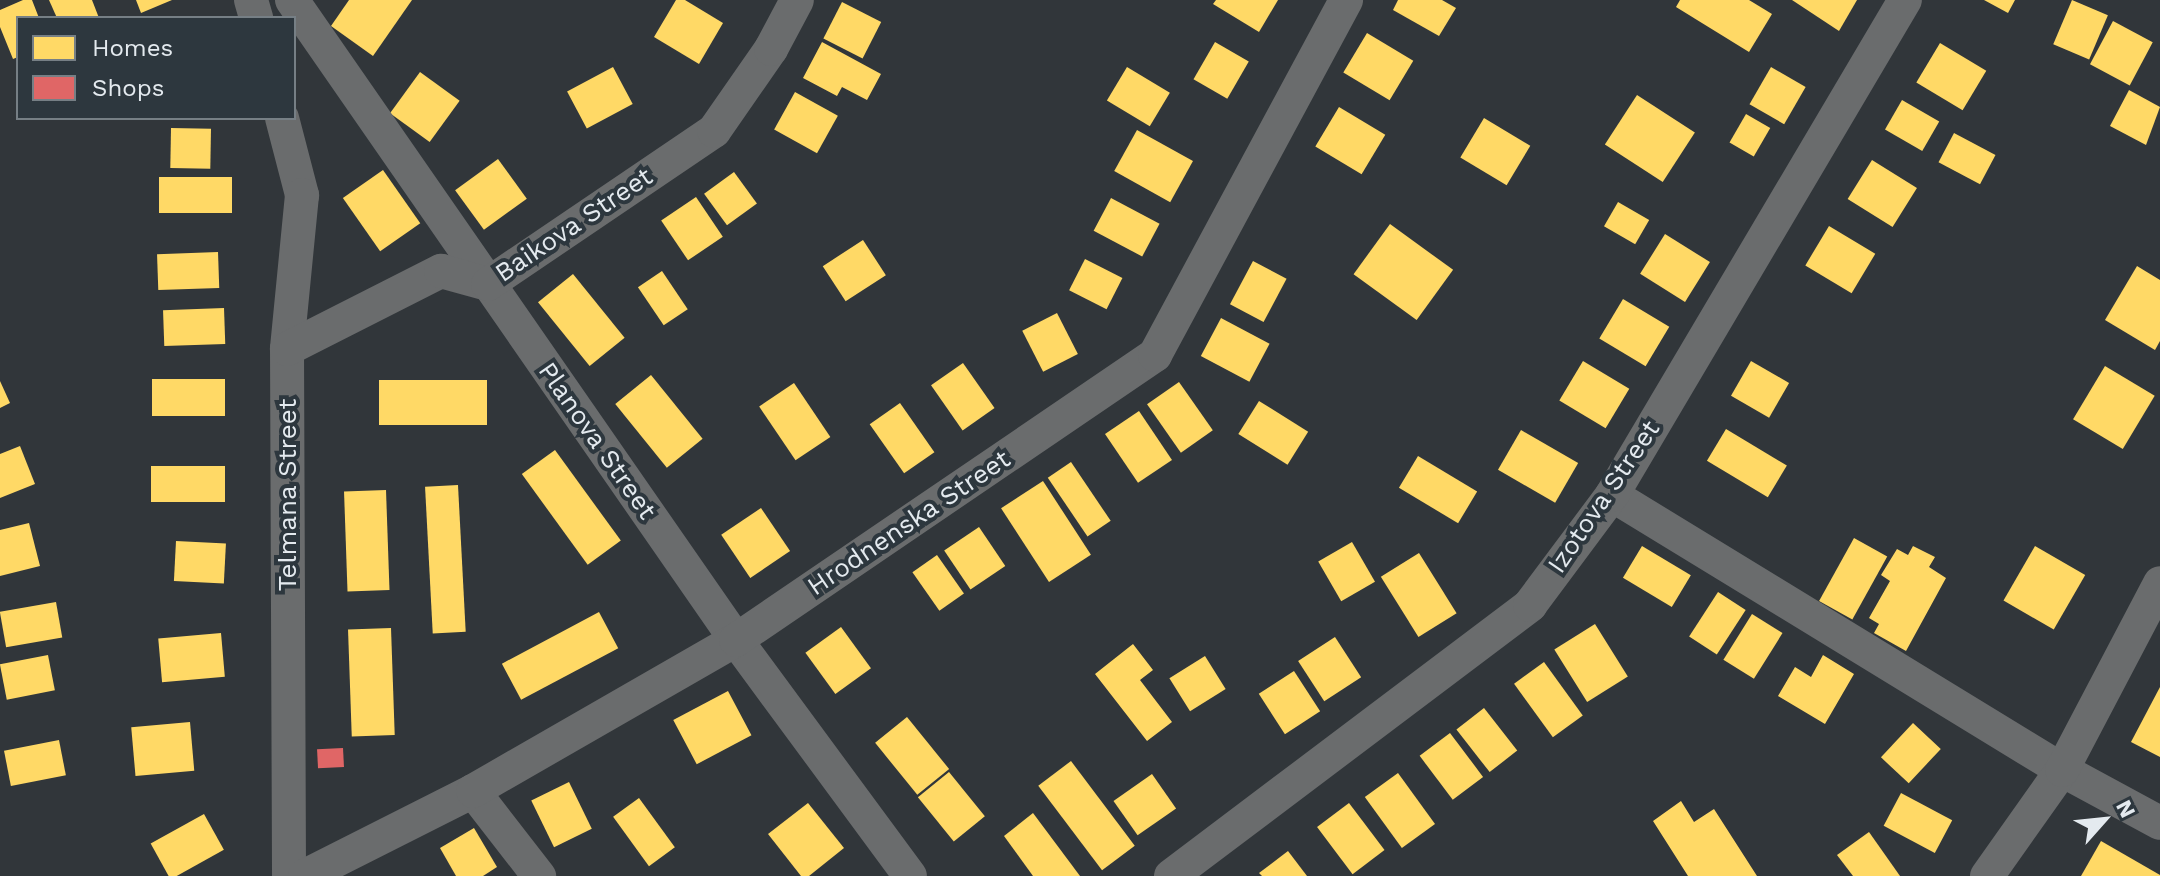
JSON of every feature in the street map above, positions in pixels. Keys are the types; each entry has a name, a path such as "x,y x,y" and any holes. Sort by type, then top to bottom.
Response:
{"street":[{"name":"Planova Street","path":"292,0 736,640 910,876"},
{"name":"Baikova Street","path":"287,349 441,271 488,284 714,131 771,49 797,0"},
{"name":"Hrodnenska Street","path":"305,876 473,791 736,640 1155,355 1346,0"},
{"name":"Izotova Street","path":"1171,876 1530,605 1612,495 1905,0"},
{"name":"Telmana Street","path":"283,120 302,195 287,349 289,876"},
{"path":"1612,495 2062,770 2160,823"},
{"path":"1987,876 2062,770 2160,583"},
{"path":"473,791 539,876"}],"building: Homes":[{"path":"23,0 32,0 38,16 16,16 16,58 13,59 0,27 0,10"},
{"path":"49,0 92,0 98,16 56,16"},
{"path":"136,0 172,0 141,13"},
{"path":"349,0 412,0 373,56 331,26"},
{"path":"676,0 685,0 723,23 699,64 654,37"},
{"path":"1216,0 1278,0 1259,32 1213,4"},
{"path":"1398,0 1442,0 1456,8 1439,36 1393,10"},
{"path":"1680,0 1749,0 1772,14 1749,52 1676,7"},
{"path":"1792,0 1857,0 1839,31"},
{"path":"1984,0 2015,0 2008,13"},
{"path":"2072,0 2108,15 2089,59 2053,44"},
{"path":"842,2 881,22 863,59 823,39"},
{"path":"2113,21 2153,42 2130,85 2090,64"},
{"path":"1367,33 1413,61 1390,100 1343,72"},
{"path":"822,42 881,74 867,100 842,87 837,96 803,78"},
{"path":"1215,42 1249,62 1227,99 1194,79"},
{"path":"1940,43 1986,71 1963,110 1916,82"},
{"path":"613,67 633,104 587,128 567,91"},
{"path":"1127,67 1170,93 1150,126 1107,100"},
{"path":"1771,67 1806,87 1784,124 1750,104"},
{"path":"420,72 460,101 430,142 390,113"},
{"path":"2129,90 2160,107 2146,145 2110,126"},
{"path":"795,92 838,116 817,153 774,130"},
{"path":"1637,95 1695,133 1663,182 1605,144"},
{"path":"1902,100 1939,122 1922,151 1885,129"},
{"path":"1339,107 1385,135 1362,174 1315,146"},
{"path":"1746,114 1770,128 1754,157 1730,143"},
{"path":"1484,118 1530,146 1507,185 1460,157"},
{"path":"171,128 211,129 210,169 170,168"},
{"path":"1137,130 1193,161 1170,202 1114,171"},
{"path":"1954,133 1995,155 1980,184 1939,162"},
{"path":"498,159 527,199 484,230 455,190"},
{"path":"1872,160 1917,188 1893,227 1848,199"},
{"path":"383,170 420,223 380,251 343,198"},
{"path":"734,172 757,204 727,225 704,194"},
{"path":"159,177 232,177 232,213 159,213"},
{"path":"696,197 723,237 688,260 661,220"},
{"path":"1111,198 1160,224 1142,256 1094,231"},
{"path":"1618,202 1649,220 1635,244 1604,226"},
{"path":"1390,224 1453,270 1417,320 1354,274"},
{"path":"1829,226 1875,254 1852,293 1805,265"},
{"path":"1665,234 1710,262 1685,302 1640,274"},
{"path":"863,240 886,275 846,301 823,266"},
{"path":"218,252 219,288 158,290 157,254"},
{"path":"1085,259 1122,278 1107,309 1069,290"},
{"path":"1253,261 1287,279 1264,322 1230,304"},
{"path":"2137,266 2160,280 2160,341 2155,350 2105,320"},
{"path":"662,271 688,309 664,325 638,287"},
{"path":"573,274 625,338 590,366 538,302"},
{"path":"1623,299 1669,327 1646,366 1599,338"},
{"path":"224,308 225,344 164,346 163,310"},
{"path":"1057,313 1078,354 1043,372 1022,331"},
{"path":"1221,318 1270,344 1249,382 1201,356"},
{"path":"1583,361 1629,389 1606,428 1559,400"},
{"path":"1751,361 1789,383 1769,418 1731,396"},
{"path":"963,363 995,408 963,430 931,385"},
{"path":"2105,366 2155,396 2123,449 2073,419"},
{"path":"651,375 703,439 667,468 615,404"},
{"path":"152,379 225,379 225,416 152,416"},
{"path":"379,380 487,380 487,425 379,425"},
{"path":"0,381 10,403 0,408"},
{"path":"1179,382 1213,430 1181,453 1147,404"},
{"path":"794,383 830,437 796,460 759,406"},
{"path":"1259,401 1308,432 1288,465 1238,434"},
{"path":"900,403 934,452 904,473 870,424"},
{"path":"1139,411 1172,460 1138,483 1105,434"},
{"path":"1726,429 1787,466 1768,497 1707,461"},
{"path":"1521,430 1578,463 1555,503 1498,470"},
{"path":"20,446 35,484 0,498 0,454"},
{"path":"555,450 621,541 588,565 522,474"},
{"path":"1418,456 1477,492 1458,523 1399,488"},
{"path":"1071,462 1111,521 1087,537 1048,478"},
{"path":"151,466 225,466 225,502 151,502"},
{"path":"1043,481 1091,555 1049,582 1001,508"},
{"path":"458,485 466,632 433,634 425,487"},
{"path":"386,490 389,590 348,591 344,491"},
{"path":"761,508 790,551 750,578 721,535"},
{"path":"29,523 40,566 0,576 0,530"},
{"path":"979,527 1005,566 970,589 944,550"},
{"path":"1854,538 1887,556 1852,619 1819,601"},
{"path":"176,541 226,544 224,584 174,581"},
{"path":"1352,542 1375,582 1341,601 1318,562"},
{"path":"1642,546 1691,575 1672,607 1623,578"},
{"path":"1913,546 1935,557 1929,567 1946,578 1906,651 1874,633 1879,624 1869,618 1890,581 1881,575 1897,549 1908,555"},
{"path":"2035,546 2085,575 2054,630 2004,601"},
{"path":"1419,553 1457,613 1418,637 1381,577"},
{"path":"937,555 964,594 939,611 912,572"},
{"path":"1718,592 1746,610 1717,654 1689,636"},
{"path":"56,602 62,637 6,647 0,612"},
{"path":"599,612 618,648 521,700 502,664"},
{"path":"1752,614 1783,633 1754,679 1723,660"},
{"path":"1595,624 1628,677 1587,702 1554,649"},
{"path":"841,627 871,668 835,694 805,653"},
{"path":"391,628 395,735 352,736 348,630"},
{"path":"221,633 225,677 162,682 158,638"},
{"path":"1335,637 1361,677 1324,701 1298,661"},
{"path":"1133,644 1153,670 1140,680 1172,722 1147,741 1095,674"},
{"path":"48,655 55,690 7,700 0,664"},
{"path":"1823,655 1854,674 1825,724 1778,696 1795,667 1811,677"},
{"path":"1205,656 1226,689 1190,711 1169,678"},
{"path":"1544,662 1583,715 1553,737 1514,684"},
{"path":"1294,671 1320,711 1285,734 1259,694"},
{"path":"2160,687 2160,757 2131,742"},
{"path":"728,691 751,735 697,764 673,720"},
{"path":"1484,708 1517,751 1490,772 1456,730"},
{"path":"907,717 949,769 917,795 875,743"},
{"path":"190,722 194,771 135,776 131,727"},
{"path":"1913,723 1941,749 1909,783 1881,757"},
{"path":"1450,733 1483,777 1453,800 1420,756"},
{"path":"59,740 66,775 11,786 4,751"},
{"path":"1071,761 1135,846 1102,870 1038,786"},
{"path":"949,772 985,816 954,841 918,797"},
{"path":"1398,773 1435,824 1402,848 1365,797"},
{"path":"1152,774 1176,808 1138,835 1113,801"},
{"path":"569,782 592,829 554,847 531,800"},
{"path":"1901,793 1952,820 1935,853 1884,826"},
{"path":"639,798 675,847 649,866 613,817"},
{"path":"1681,801 1694,822 1714,809 1757,876 1688,876 1653,821"},
{"path":"808,803 844,848 809,876 801,876 768,834"},
{"path":"1349,803 1385,850 1353,874 1317,827"},
{"path":"1033,813 1080,876 1033,876 1004,836"},
{"path":"204,814 224,850 177,876 169,876 151,844"},
{"path":"474,828 497,867 483,876 456,876 440,848"},
{"path":"1869,832 1900,876 1853,876 1837,855"},
{"path":"2101,841 2160,875 2160,876 2081,876"},
{"path":"1288,851 1307,876 1262,876 1259,873"}],"building: Shops":[{"path":"343,748 344,767 318,768 317,749"}]}
